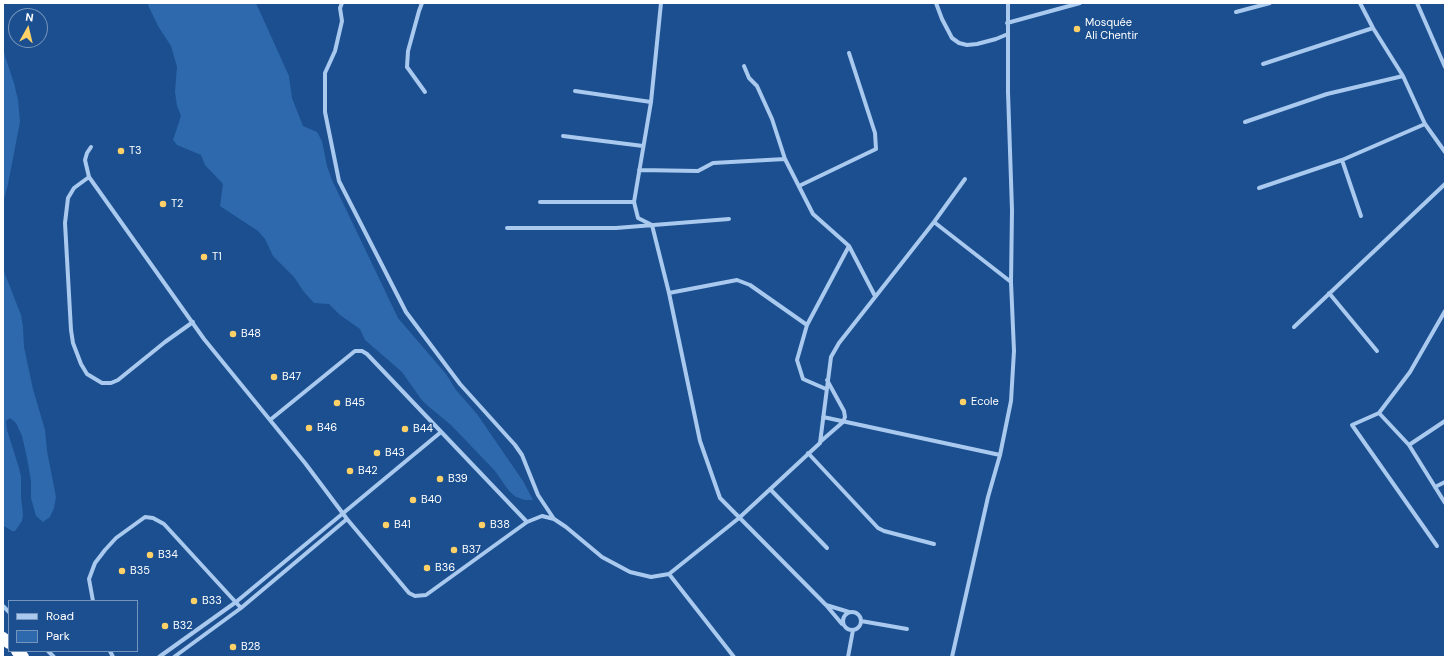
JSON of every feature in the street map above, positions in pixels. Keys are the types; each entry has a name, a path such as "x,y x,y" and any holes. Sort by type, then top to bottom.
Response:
{"street":[{"path":"342,3 340,8 342,21 335,52 325,73 325,112 339,181 406,312 460,384 515,445 522,455 538,495 554,519"},
{"path":"422,3 408,51 407,67 425,92"},
{"path":"661,3 651,102 634,202 638,218 652,225 669,293 700,441 720,498 826,605 844,626 853,630 860,626 861,621 857,614 826,605"},
{"path":"936,3 952,38 959,43 967,45 977,44 1008,34"},
{"path":"952,657 1011,401 1014,351 1011,282 1012,210 1007,23 1008,3"},
{"path":"1007,23 1080,3"},
{"path":"1236,12 1270,3"},
{"path":"1360,3 1373,28 1403,76 1425,124 1445,152"},
{"path":"1416,3 1445,67"},
{"path":"1262,64 1373,28"},
{"path":"799,186 876,149 875,133 849,53"},
{"path":"744,66 749,78 757,86 772,118 785,159 813,214 849,246 876,296"},
{"path":"1244,122 1327,94 1403,76"},
{"path":"575,91 651,102"},
{"path":"1259,188 1342,160 1425,124"},
{"path":"563,136 643,146"},
{"path":"91,147 85,160 89,177 204,339 270,420 347,519 409,593 415,596 426,595 527,522 542,516 554,519 602,557 630,572 650,576 669,574 739,518 843,422 845,417 844,411 827,380"},
{"path":"640,170 698,171 713,163 785,159"},
{"path":"1342,160 1361,216"},
{"path":"89,177 74,188 68,198 65,223 71,330 73,343 81,364 87,374 102,383 111,383 118,380 165,342 193,322"},
{"path":"820,443 831,357 839,343 934,222 965,179"},
{"path":"1294,327 1445,184"},
{"path":"540,202 634,202"},
{"path":"507,228 616,228 729,219"},
{"path":"934,222 1011,282"},
{"path":"826,389 803,379 797,360 807,325 849,246"},
{"path":"669,293 737,280 750,285 807,325"},
{"path":"1329,293 1377,351"},
{"path":"1438,546 1352,425 1379,414 1410,372 1445,311"},
{"path":"270,420 355,351 362,351 367,354 527,522"},
{"path":"1379,414 1408,445 1445,502"},
{"path":"823,417 1000,454"},
{"path":"1408,445 1445,421"},
{"path":"159,657 236,602 441,432"},
{"path":"808,453 878,528 934,544"},
{"path":"1435,487 1445,482"},
{"path":"770,489 827,548"},
{"path":"93,600 90,579 95,563 104,550 116,538 146,517 153,518 164,524 241,608"},
{"path":"174,657 241,608 347,519"},
{"path":"669,574 734,657"},
{"path":"844,626 844,618 850,613"},
{"path":"861,621 907,630"},
{"path":"848,657 853,630"}],"green space":[{"path":"147,3 256,3 289,76 292,98 303,126 317,132 322,141 327,166 332,180 398,318 446,374 456,390 477,414 523,481 533,500 525,500 516,497 509,491 495,471 451,425 421,399 402,372 365,340 360,329 340,315 329,304 314,303 304,292 294,277 273,256 265,239 258,231 220,206 223,184 205,165 201,155 177,145 173,140 181,116 177,106 175,92 177,67 171,46 158,26"},
{"path":"3,47 18,100 20,122 3,203"},
{"path":"3,269 21,315 24,347 33,389 45,430 47,451 56,497 54,508 50,517 43,522 36,516 31,498 31,481 22,436 16,423 10,418 6,421 7,430 21,477 23,515 22,521 15,531 12,531 4,526 3,523"}],"place":[{"name":"Mosquée Ali Chentir","path":"1077,29"},
{"name":"T3","path":"121,151"},
{"name":"T2","path":"163,204"},
{"name":"T1","path":"204,257"},
{"name":"B48","path":"233,334"},
{"name":"B47","path":"274,377"},
{"name":"Ecole","path":"963,402"},
{"name":"B45","path":"337,403"},
{"name":"B46","path":"309,428"},
{"name":"B44","path":"405,429"},
{"name":"B43","path":"377,453"},
{"name":"B42","path":"350,471"},
{"name":"B39","path":"440,479"},
{"name":"B40","path":"413,500"},
{"name":"B41","path":"386,525"},
{"name":"B38","path":"482,525"},
{"name":"B37","path":"454,550"},
{"name":"B34","path":"150,555"},
{"name":"B36","path":"427,568"},
{"name":"B35","path":"122,571"},
{"name":"B33","path":"194,601"},
{"name":"B32","path":"165,626"},
{"name":"B28","path":"233,647"}]}
